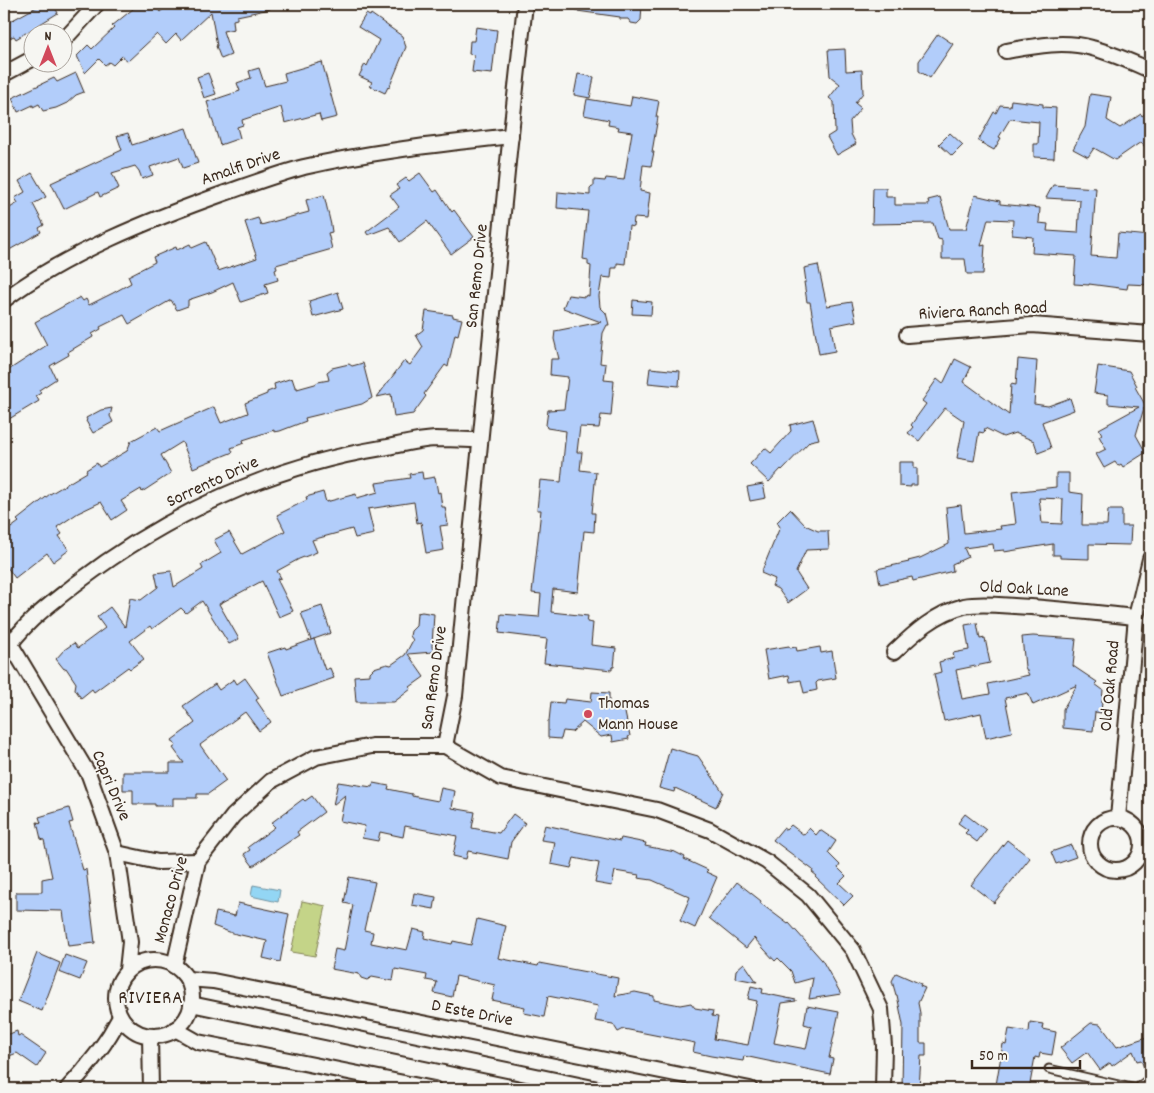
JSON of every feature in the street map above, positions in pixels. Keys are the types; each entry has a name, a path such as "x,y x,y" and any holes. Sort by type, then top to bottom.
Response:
{"street":[{"path":"72,31 97,4"},
{"name":"San Remo Drive","path":"526,4 455,696 444,746 501,778 656,810 710,830 767,862 808,895 853,950 881,1009 884,1046 883,1089"},
{"path":"1006,51 1058,44 1090,47 1150,70"},
{"path":"4,74 22,64"},
{"name":"Amalfi Drive","path":"4,300 64,262 121,234 183,208 294,170 377,152 511,136"},
{"name":"Riviera Ranch Road","path":"907,335 1032,325 1150,334"},
{"name":"Sorrento Drive","path":"6,644 32,618 120,552 159,528 228,493 265,478 319,461 366,450 433,439 480,440"},
{"name":"Old Oak Road","path":"1118,818 1136,617 1150,559"},
{"name":"Old Oak Lane","path":"894,652 922,626 964,606 1034,607 1136,617"},
{"name":"Capri Drive","path":"6,644 89,775 117,853 130,942 127,970"},
{"name":"Monaco Drive","path":"174,966 198,861 233,816 271,780 316,757 372,746 444,746"},
{"path":"117,853 158,862 198,861"},
{"path":"150,960 163,961 174,966 187,979 191,991 191,1004 186,1018 175,1030 167,1034 150,1036 133,1030 120,1017 116,1005 116,992 120,980 127,970 138,963 150,960"},
{"name":"D Este Drive","path":"187,979 223,982 750,1089"},
{"path":"191,1004 598,1089"},
{"path":"67,1089 82,1074 109,1040 120,1017"},
{"path":"175,1030 198,1042 434,1089"},
{"path":"150,1036 151,1089"},
{"path":"1142,1089 1150,1083"}],"lane":[{"path":"1049,1069 1136,1089"}],"green space":[{"path":"302,901 326,906 315,956 291,952"}],"water":[{"path":"253,885 280,890 278,902 251,896"}],"building":[{"path":"42,4 53,4 58,13 43,22 22,22 22,35 16,39 14,36 7,39 4,34 4,29 9,26 7,23"},
{"path":"139,4 152,4 160,12 169,4 270,4 270,9 237,16 237,19 233,20 234,29 223,31 231,55 221,59 216,46 211,12 181,40 176,34 166,44 157,34 128,61 122,56 113,65 109,62 105,65 99,59 85,73 77,56 88,45 92,49 114,28 112,26"},
{"path":"577,4 642,4 641,20 637,24 631,23 628,19 620,19 620,17 577,11"},
{"path":"366,14 370,16 371,14 402,36 406,47 389,88 385,93 370,86 372,82 359,76 365,64 367,66 379,40 358,27"},
{"path":"476,27 497,30 492,74 472,72 474,55 469,54 470,41 474,41"},
{"path":"938,34 953,44 930,78 919,71 919,61"},
{"path":"845,49 846,71 862,70 863,93 855,103 861,108 850,121 851,134 856,144 837,155 827,137 835,132 834,102 829,98 840,84 830,76 828,50"},
{"path":"322,62 337,117 321,121 319,114 285,123 281,107 242,120 243,125 237,127 240,138 220,145 207,102 240,91 237,83 251,78 249,71 259,68 265,86 286,81 284,73"},
{"path":"76,73 84,92 56,108 43,111 39,104 18,112 12,98 54,78 57,82"},
{"path":"208,73 216,94 204,98 197,77"},
{"path":"578,74 594,77 590,98 574,95"},
{"path":"1090,94 1111,97 1107,120 1120,128 1150,110 1150,153 1141,142 1115,160 1094,148 1088,157 1073,149 1085,127"},
{"path":"632,96 659,101 652,152 654,152 651,166 643,165 640,191 650,193 647,219 634,218 633,227 629,226 625,264 617,263 617,268 612,268 611,278 602,277 599,296 600,307 606,313 609,325 607,325 603,333 600,363 606,364 604,380 614,381 611,416 601,415 599,428 580,427 577,452 582,452 580,470 596,472 592,513 595,513 594,532 584,531 578,592 553,589 551,612 588,616 587,622 593,623 591,645 616,648 612,670 544,663 547,639 499,633 501,614 539,617 541,594 532,593 541,510 537,510 540,480 561,482 566,431 547,428 546,425 548,410 564,409 568,377 550,375 551,359 559,359 554,339 555,331 601,322 563,308 568,295 589,296 591,266 588,265 588,260 583,259 588,211 557,208 558,192 590,195 590,188 594,186 594,180 605,181 606,178 624,180 632,132 618,130 619,127 608,125 609,120 584,115 587,99 630,106"},
{"path":"1011,100 1043,104 1043,107 1056,108 1054,158 1034,157 1034,144 1038,144 1039,122 1010,119 999,137 1001,138 994,150 978,141 994,112 996,113 1000,105 1010,106"},
{"path":"186,128 198,163 183,168 179,157 150,167 153,175 142,179 135,166 112,173 119,188 100,197 98,192 64,209 51,183 122,150 117,136 128,133 132,145"},
{"path":"950,133 963,145 952,156 939,144"},
{"path":"32,173 46,197 33,204 44,225 39,228 41,232 4,253 4,214 18,203 15,198 25,192 19,181"},
{"path":"420,173 434,192 437,190 452,212 454,210 474,237 451,254 427,221 400,242 389,227 368,235 366,232 399,207 390,195 399,189 396,185 406,178 409,181"},
{"path":"1053,185 1096,188 1091,256 1116,258 1118,233 1150,236 1150,285 1128,284 1127,289 1074,284 1076,256 1032,253 1033,237 1012,235 1013,220 988,219 981,246 985,245 983,274 967,274 965,259 942,259 942,240 938,239 933,223 872,224 873,188 886,188 886,197 895,197 895,205 929,205 928,200 940,197 949,229 966,229 975,195 1000,201 1000,204 1040,208 1039,223 1048,224 1047,231 1078,233 1080,200 1046,198"},
{"path":"324,195 331,225 332,232 328,233 332,249 276,265 277,269 275,270 278,280 265,284 268,293 241,302 233,282 188,300 188,306 177,310 171,300 129,324 124,315 100,327 101,329 92,334 93,337 68,352 69,355 50,366 56,379 39,390 41,393 36,396 39,401 4,422 4,373 47,345 35,322 80,297 83,301 86,299 89,305 113,293 131,283 128,276 155,262 153,257 176,247 177,250 190,244 192,248 206,242 218,271 257,258 245,222 258,218 261,225 309,212 306,200"},
{"path":"818,265 827,306 852,302 856,321 831,326 835,351 819,354 810,302 807,302 804,282 806,282 804,268"},
{"path":"338,292 343,309 313,317 309,301"},
{"path":"633,300 652,302 651,315 632,314"},
{"path":"426,311 453,315 453,317 462,319 458,335 455,334 448,367 445,365 424,394 426,396 413,414 394,417 391,394 377,397 404,361 410,365 423,347 416,335 423,330"},
{"path":"955,359 971,367 964,382 1009,415 1011,384 1016,385 1018,359 1037,361 1034,404 1048,406 1070,398 1074,410 1042,422 1051,448 1038,453 1034,441 1015,433 1003,437 985,428 984,433 979,432 974,461 957,458 964,421 945,408 919,441 908,433 913,427 911,425 926,404 922,401 937,379 943,384"},
{"path":"363,363 372,398 362,404 305,418 306,421 280,431 274,432 274,430 243,440 244,443 231,448 233,452 193,468 182,442 161,455 171,473 142,492 141,489 121,501 127,510 112,520 101,502 78,513 57,527 62,534 59,536 69,550 53,562 47,553 15,578 4,563 4,533 19,522 17,520 50,494 87,472 86,470 97,463 99,467 127,451 131,441 157,427 160,431 214,407 221,423 248,413 245,403 275,389 274,384 292,378 297,389 329,380 327,372 332,368"},
{"path":"1098,366 1129,371 1137,386 1135,387 1147,408 1144,408 1136,435 1145,453 1123,467 1121,464 1118,466 1115,462 1104,468 1096,454 1106,449 1099,436 1102,434 1099,429 1139,407 1108,404 1108,395 1094,393"},
{"path":"650,368 680,371 679,386 648,383"},
{"path":"112,408 110,416 113,422 93,433 86,418 101,410"},
{"path":"813,419 819,439 810,441 769,482 750,464 765,448 771,453 791,431 790,425"},
{"path":"899,462 914,462 914,468 917,468 917,485 911,485 911,487 899,486"},
{"path":"422,472 423,479 435,477 442,507 445,507 448,525 440,526 444,550 426,553 421,522 417,523 414,502 368,509 374,534 355,538 352,529 312,540 317,552 277,571 281,578 277,579 293,611 279,617 262,581 219,604 239,639 229,644 202,601 186,613 181,608 152,629 150,626 130,641 144,659 130,669 128,667 94,692 92,689 81,698 75,689 76,683 66,668 64,669 56,659 74,643 78,648 105,628 97,617 110,607 125,627 130,598 141,600 158,587 155,573 171,571 174,587 203,569 201,565 221,553 214,540 229,532 242,554 285,531 277,515 307,500 306,497 323,492 326,502 356,494 357,498 378,492 376,483 410,478 409,474"},
{"path":"1056,473 1069,473 1069,492 1083,494 1082,525 1107,525 1108,510 1122,510 1122,526 1131,526 1130,545 1089,544 1089,559 1060,558 1060,555 1053,555 1053,544 1004,552 1004,550 994,551 993,544 964,548 968,557 952,564 953,571 913,581 912,577 880,584 877,569 909,562 949,544 946,507 961,505 964,533 1001,529 1000,526 1016,524 1012,492 1056,487","holes":["1039,498 1063,499 1062,524 1042,523"]},
{"path":"763,484 766,498 750,501 747,487"},
{"path":"790,509 805,525 818,531 828,531 829,549 806,550 796,572 807,589 788,603 778,589 772,586 775,579 761,573 780,527 777,522"},
{"path":"322,606 331,633 311,640 301,613"},
{"path":"417,613 434,614 433,652 408,654 424,677 394,702 356,702 354,676 370,675 374,668 387,664 391,665 405,655 413,640 410,636 411,631 416,626"},
{"path":"977,623 980,639 985,638 990,663 956,670 962,699 990,694 988,684 1029,675 1025,667 1022,637 1076,639 1073,666 1097,682 1095,684 1103,690 1101,713 1095,712 1093,731 1063,728 1063,709 1077,685 1033,705 1028,693 1005,698 1012,732 986,738 981,713 944,721 934,674 941,672 939,662 954,658 953,653 969,650 965,625"},
{"path":"314,639 325,670 330,668 334,678 283,696 267,653 285,647 286,649"},
{"path":"789,646 790,648 796,647 797,651 820,647 821,653 832,651 836,678 818,681 816,683 817,690 804,693 801,680 790,682 789,675 769,679 764,650"},
{"path":"245,678 259,698 256,700 271,722 259,731 245,712 200,745 226,781 208,794 197,794 197,798 173,798 173,806 133,804 133,790 123,790 123,772 170,772 170,763 184,763 173,748 176,746 172,740 195,723 183,706 215,684 219,690 234,679 237,684"},
{"name":"Thomas Mann House","path":"592,692 609,693 609,707 624,708 629,739 613,742 612,735 601,737 583,722 572,732 563,731 561,739 548,738 551,702 564,703 565,699 591,702"},
{"path":"670,748 698,756 723,792 716,807 675,788 674,792 659,788"},
{"path":"338,782 372,787 373,783 389,786 388,789 438,801 441,788 455,791 452,808 475,812 472,828 499,833 513,814 525,823 511,842 508,859 468,851 466,859 453,856 457,836 405,826 403,837 380,832 378,841 362,838 365,826 340,821 345,795 333,805"},
{"path":"312,796 324,812 297,832 299,835 253,866 244,854 250,850 248,847 275,827 271,823 303,799 305,801"},
{"path":"69,808 73,822 69,823 83,870 86,869 95,943 68,946 63,911 16,910 16,892 42,892 42,879 52,877 44,840 41,839 37,822 41,823 39,817"},
{"path":"965,814 986,830 977,842 965,833 968,830 958,823"},
{"path":"545,825 620,841 621,838 646,843 645,846 675,852 685,857 684,859 708,870 706,872 717,877 695,928 680,921 690,897 652,880 638,878 639,875 615,871 612,886 595,883 599,863 574,858 571,868 551,864 555,842 541,840"},
{"path":"791,825 804,835 809,828 816,835 820,830 836,841 828,853 840,865 838,868 846,876 839,883 853,896 844,905 815,877 817,876 812,872 813,870 773,840 783,828 786,830"},
{"path":"1007,840 1030,858 994,903 971,885"},
{"path":"1071,845 1076,857 1056,864 1051,852"},
{"path":"349,877 375,882 364,930 373,932 371,943 407,950 413,929 425,932 424,938 452,944 453,941 471,945 477,919 506,926 498,958 538,966 539,963 618,978 615,996 635,992 654,996 654,1000 680,1005 691,1003 695,1008 713,1011 712,1016 718,1017 714,1039 748,1045 757,1001 748,999 751,986 763,989 762,993 796,1000 782,1003 774,1043 806,1049 811,1026 804,1024 807,1006 839,1012 829,1058 833,1059 830,1074 744,1056 743,1061 711,1056 693,1052 695,1043 624,1029 618,1032 613,1024 595,1021 598,1006 548,996 544,1017 524,1013 525,1007 492,1000 495,985 456,976 452,997 434,993 437,982 426,980 427,975 395,969 393,981 372,977 367,980 361,978 359,974 331,969 335,949 344,951 353,905 344,903"},
{"path":"737,882 761,901 760,903 789,923 822,960 841,994 809,999 813,978 795,983 791,971 778,958 775,961 754,938 746,948 709,918"},
{"path":"414,893 436,897 434,909 412,905"},
{"path":"238,903 289,914 280,962 263,958 267,941 232,933 213,926 216,912 235,916"},
{"path":"37,953 60,963 42,1011 18,1001"},
{"path":"65,955 87,963 80,980 59,972"},
{"path":"744,963 757,982 735,978 736,970"},
{"path":"896,973 921,984 920,986 925,988 918,1003 920,1043 926,1043 926,1056 921,1056 919,1089 902,1089 903,1025 892,981"},
{"path":"1030,1022 1043,1024 1042,1029 1056,1032 1052,1055 1040,1053 1039,1058 1035,1057 1029,1089 1000,1089 1001,1086 996,1085 1003,1044 1006,1045 1009,1029 1029,1032"},
{"path":"1091,1023 1100,1024 1117,1047 1150,1036 1150,1074 1147,1075 1141,1060 1137,1061 1133,1051 1112,1066 1110,1063 1100,1070 1087,1052 1072,1063 1060,1048"},
{"path":"17,1031 18,1036 20,1035 46,1053 37,1067 17,1053 4,1058 4,1036"}],"place":[{"name":"Thomas Mann House","path":"588,714"}],"district":[{"name":"RIVIERA","path":"151,999"}]}
